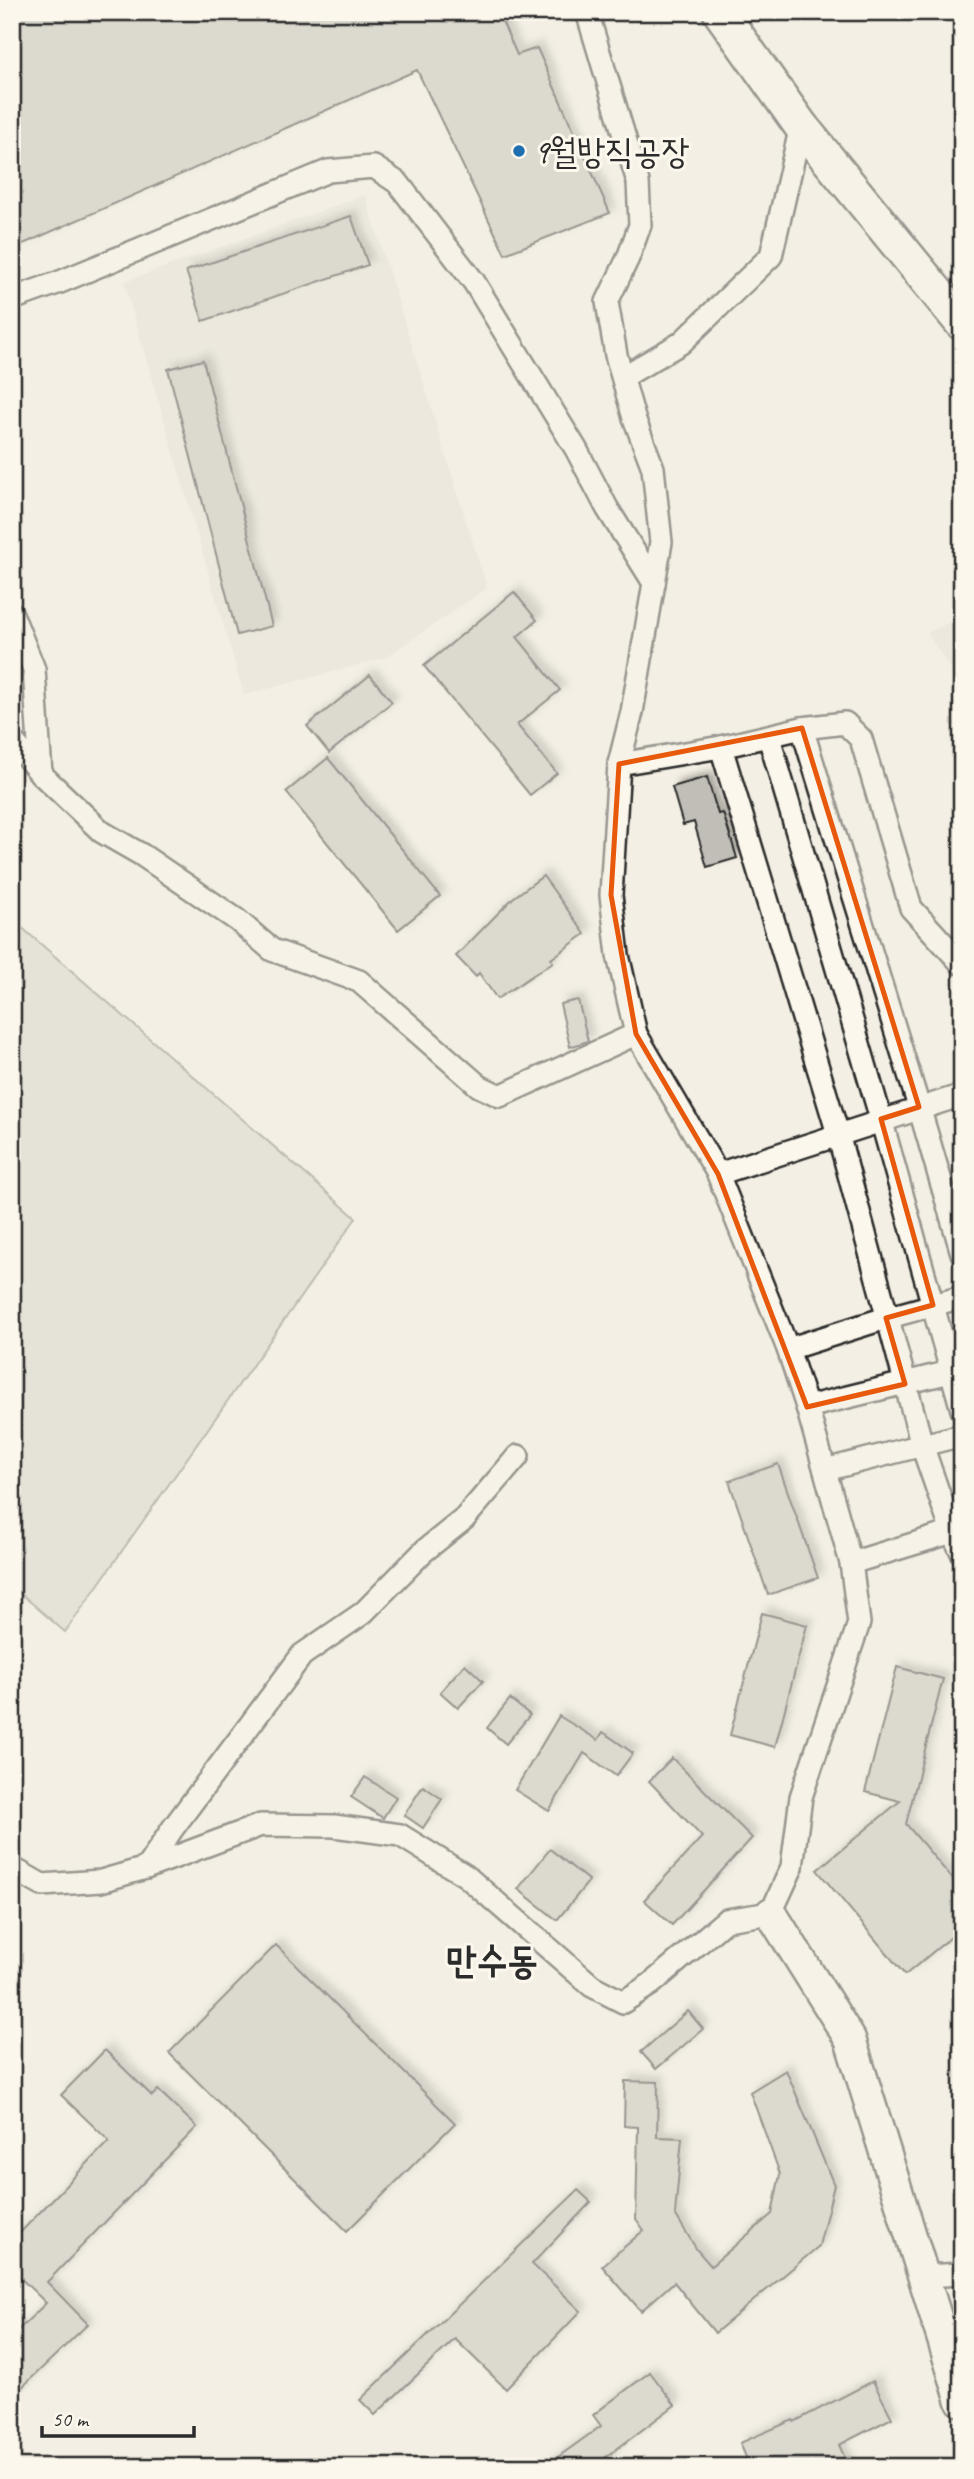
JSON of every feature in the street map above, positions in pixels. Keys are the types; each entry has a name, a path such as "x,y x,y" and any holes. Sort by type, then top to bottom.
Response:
{"main road":[{"path":"720,12 801,126 962,323"}],"street":[{"path":"587,12 638,182 640,225 607,302 622,377 653,468 661,542 632,712 619,764 611,895 618,955 636,1034 718,1174 788,1349 851,1563 859,1623 800,1797 792,1867 771,1913"},
{"path":"622,377 681,343 771,256 801,126"},
{"path":"12,299 60,282 328,172 374,167 398,183 474,282 654,583"},
{"path":"12,614 34,668 41,774"},
{"path":"619,764 845,723 861,739 911,908 962,964"},
{"path":"802,729 962,1253"},
{"path":"769,737 933,1305 956,1371 962,1410"},
{"path":"12,740 41,774 102,832 142,855 237,920 272,950 359,981 479,1086 500,1096 636,1034"},
{"path":"721,747 838,1135 922,1445 957,1531 962,1553"},
{"path":"718,1174 881,1119 962,1095"},
{"path":"788,1349 962,1297"},
{"path":"807,1407 956,1371"},
{"path":"825,1470 962,1434"},
{"path":"146,1868 302,1655 363,1613 424,1551 464,1519 518,1456"},
{"path":"851,1563 957,1531"},
{"path":"12,1868 42,1885 101,1881 146,1868 261,1825 334,1826 400,1835 466,1877 592,1986 623,2002 651,1984 726,1920 771,1913"},
{"path":"771,1913 850,2039 962,2401"},
{"path":"923,2276 962,2274"}],"highlighted area":[{"path":"802,728 919,1107 881,1119 933,1305 886,1318 905,1384 807,1407 718,1174 636,1034 611,895 619,764"}],"shaded area":[{"path":"365,195 487,588 385,658 244,695 124,282"},
{"path":"962,616 962,686 927,633"},
{"path":"12,919 356,1218 65,1632 12,1586"}],"building":[{"path":"12,12 498,12 517,55 537,48 610,213 505,254 417,70 12,249"},
{"path":"351,216 368,265 203,321 186,271"},
{"path":"203,360 272,626 237,635 168,369"},
{"path":"514,592 537,620 517,637 560,690 517,725 557,773 530,795 424,666"},
{"path":"370,675 392,702 329,753 307,726"},
{"path":"328,758 440,896 398,930 286,792"},
{"path":"707,777 718,814 723,813 737,858 707,867 694,822 683,825 672,787"},
{"path":"543,876 585,934 551,959 553,962 497,999 479,973 476,977 456,956 513,898"},
{"path":"578,1000 588,1041 570,1047 560,1004"},
{"path":"778,1464 818,1578 768,1595 729,1481"},
{"path":"762,1613 807,1625 775,1747 730,1735"},
{"path":"465,1664 483,1681 458,1708 440,1692"},
{"path":"897,1667 943,1679 906,1824 962,1890 962,1928 905,1975 817,1870 900,1801 865,1792"},
{"path":"510,1699 530,1715 506,1744 487,1728"},
{"path":"559,1716 598,1740 603,1732 633,1753 616,1776 584,1753 549,1811 515,1790"},
{"path":"672,1758 752,1838 672,1925 644,1900 702,1837 649,1781"},
{"path":"365,1777 396,1797 383,1818 351,1797"},
{"path":"423,1786 442,1799 423,1828 404,1815"},
{"path":"550,1849 589,1881 557,1920 518,1889"},
{"path":"276,1945 455,2123 347,2231 169,2053"},
{"path":"688,2011 703,2029 656,2069 641,2052"},
{"path":"105,2050 152,2096 158,2090 197,2127 47,2282 88,2324 12,2397 12,2336 46,2303 12,2270 12,2241 109,2141 61,2095"},
{"path":"786,2070 834,2185 819,2246 715,2333 674,2282 641,2311 602,2266 644,2230 636,2219 638,2127 624,2126 625,2081 658,2082 657,2137 682,2138 675,2214 697,2250 711,2266 772,2214 780,2174 750,2092"},
{"path":"578,2190 591,2202 532,2264 581,2311 506,2389 455,2339 375,2415 360,2400"},
{"path":"650,2372 675,2405 605,2458 612,2467 544,2467 601,2426 593,2415"},
{"path":"873,2381 892,2418 839,2445 849,2467 750,2467 740,2443 793,2420 794,2422"}],"place":[{"name":"9월방직공장","path":"519,151"}],"district":[{"name":"만수동","path":"492,1960"}]}
